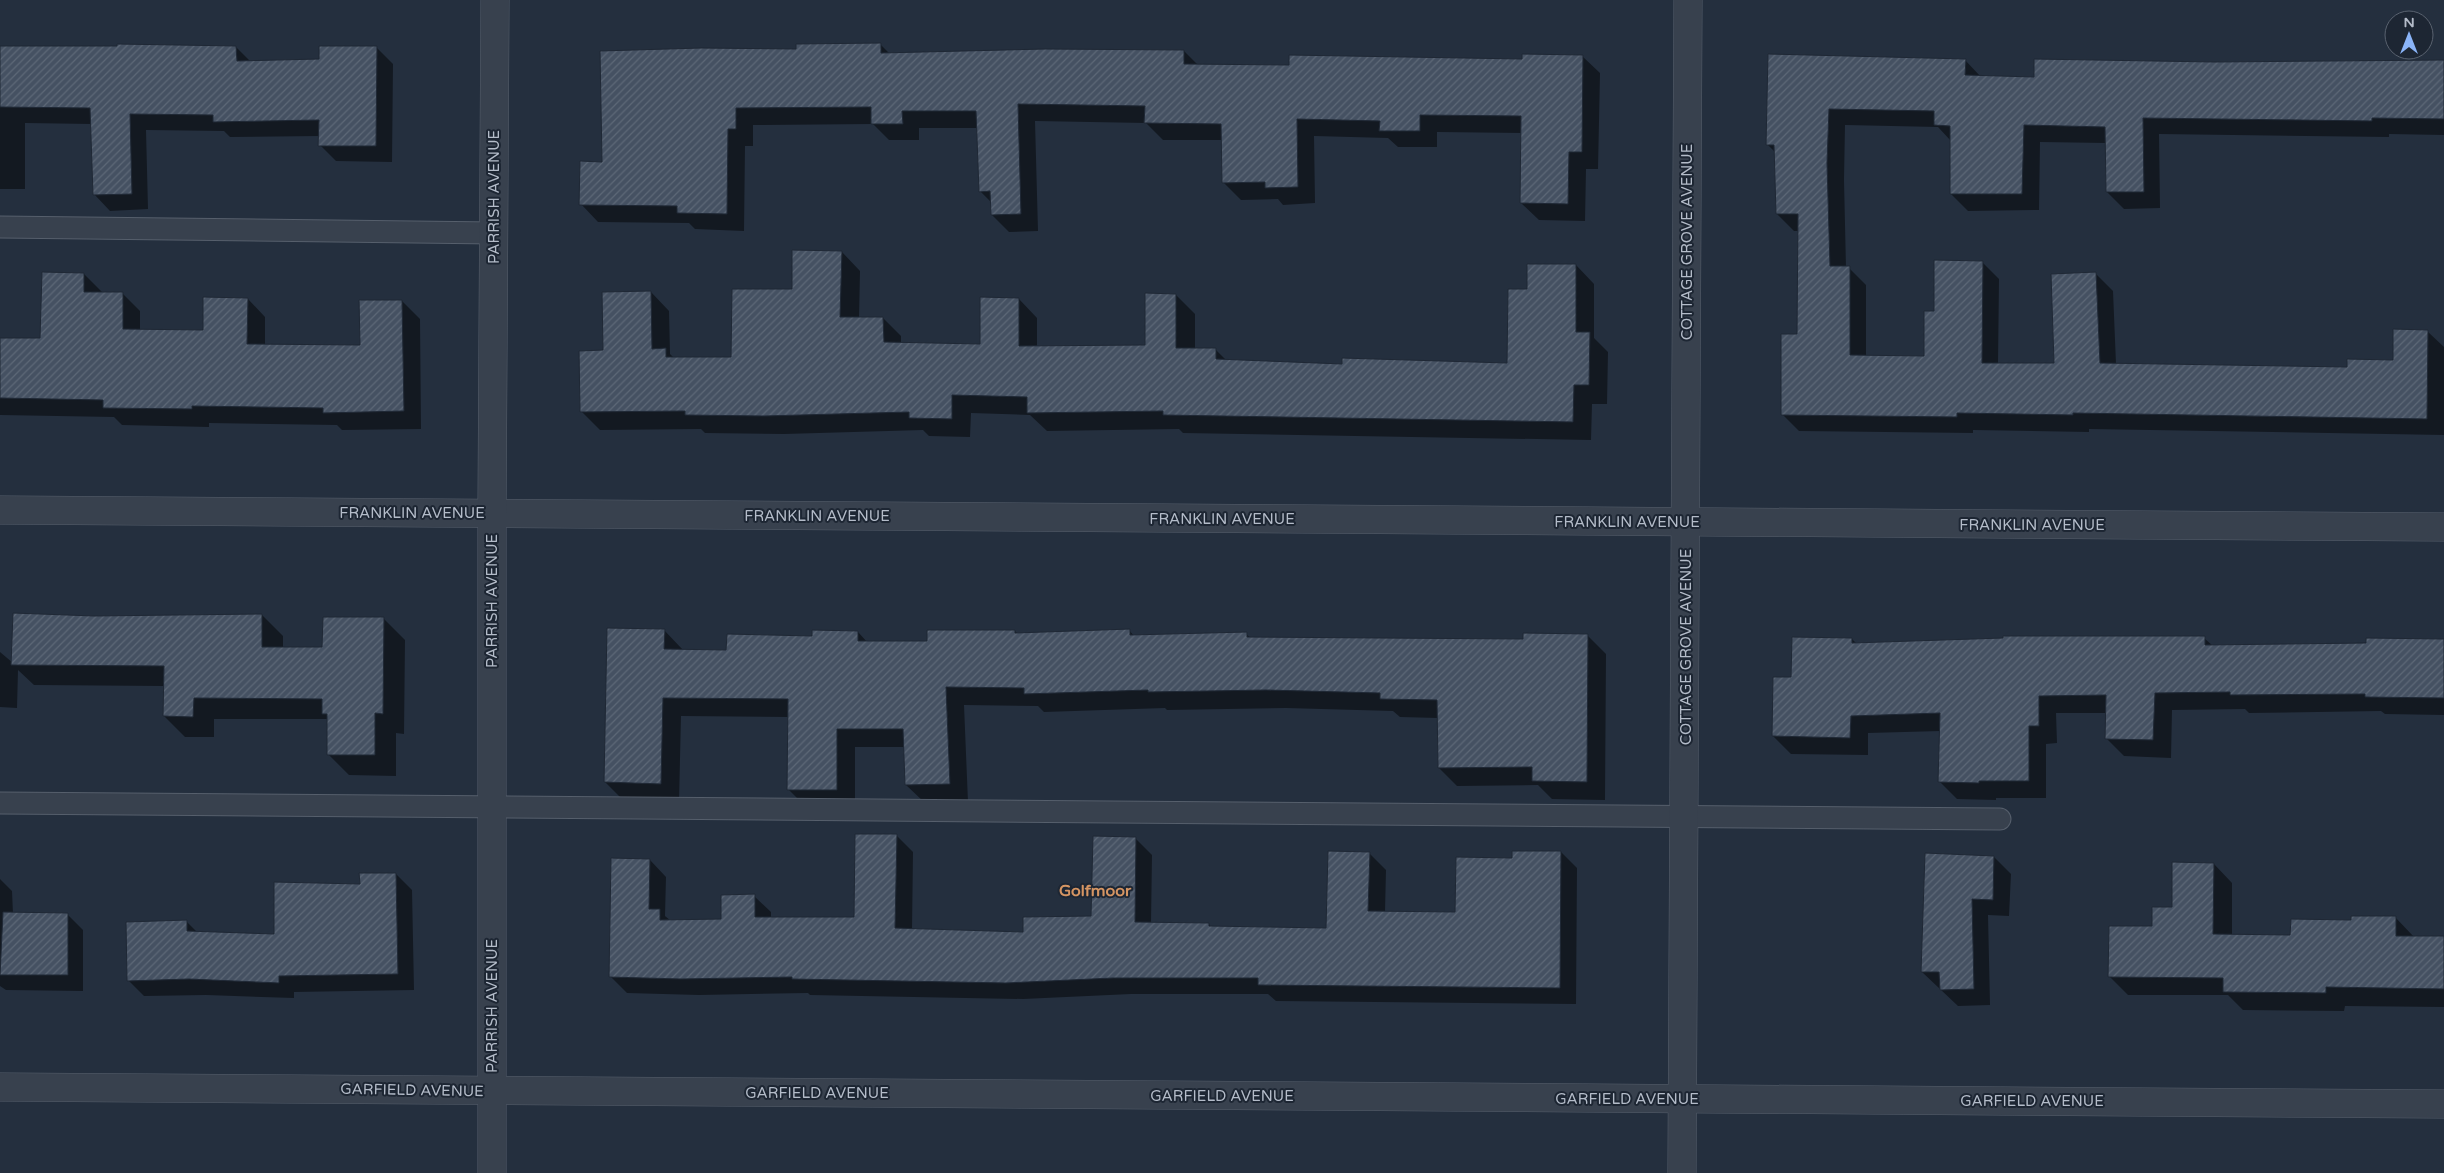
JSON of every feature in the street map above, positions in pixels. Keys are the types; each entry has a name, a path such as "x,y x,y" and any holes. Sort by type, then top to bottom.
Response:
{"street":[{"name":"PARRISH AVENUE","path":"492,1173 492,514 496,0"},
{"name":"COTTAGE GROVE AVENUE","path":"1682,1173 1688,0"},
{"name":"FRANKLIN AVENUE","path":"0,510 2444,527"},
{"name":"GARFIELD AVENUE","path":"0,1086 2444,1104"}],"lane":[{"path":"0,227 494,233"},
{"path":"0,803 2000,819"}],"building":[{"path":"881,43 881,53 1045,49 1184,50 1184,64 1289,65 1289,55 1522,59 1522,54 1583,55 1582,152 1569,152 1568,204 1520,203 1521,116 1420,115 1420,131 1379,131 1380,121 1297,119 1298,187 1265,188 1265,182 1222,183 1221,124 1144,123 1145,106 1018,104 1021,214 991,215 990,191 979,192 976,111 902,111 903,124 871,124 871,107 736,108 736,129 728,129 727,214 677,213 677,206 579,205 580,161 602,162 600,51 701,48 796,49 796,44"},
{"path":"117,44 236,46 237,61 319,59 319,46 377,46 376,146 318,146 319,120 213,122 213,115 130,114 132,194 93,195 90,108 0,107 0,46 117,46"},
{"path":"1768,54 1966,59 1965,75 2034,77 2034,59 2214,62 2444,60 2444,119 2372,118 2372,121 2143,118 2144,192 2106,192 2105,127 2024,125 2022,194 1950,194 1950,126 1934,125 1934,111 1829,109 1827,163 1830,266 1850,266 1850,355 1924,356 1924,311 1934,311 1934,260 1983,261 1982,363 2054,363 2051,274 2096,272 2100,363 2347,367 2347,359 2393,360 2393,329 2428,330 2427,419 2073,413 2073,415 1957,413 1957,417 1781,415 1781,334 1797,334 1798,214 1776,214 1774,145 1766,145"},
{"path":"792,250 842,251 840,317 883,317 884,342 980,344 980,297 1019,298 1019,346 1145,345 1145,293 1176,294 1176,348 1216,348 1216,359 1342,364 1342,358 1507,363 1508,289 1527,289 1527,264 1576,264 1576,332 1590,332 1589,385 1574,385 1573,422 1163,415 1163,411 1027,413 1027,397 952,395 952,419 909,418 909,412 764,416 685,415 685,411 580,412 579,351 603,350 602,292 651,291 652,349 666,348 666,357 731,357 732,289 792,289"},
{"path":"42,272 84,273 84,292 123,292 123,329 203,330 203,297 248,298 247,344 360,345 359,300 402,300 404,411 323,413 323,408 192,406 192,409 103,408 103,400 0,398 0,338 40,338"},
{"path":"13,613 94,616 262,614 262,647 322,647 323,617 384,617 383,714 375,713 375,755 327,755 327,714 322,714 322,699 194,698 193,717 163,716 164,666 11,665"},
{"path":"607,628 665,629 664,649 726,650 727,634 812,636 812,630 858,631 858,641 927,641 927,630 1015,630 1015,633 1130,629 1130,635 1247,632 1247,637 1523,639 1523,633 1588,634 1587,782 1532,781 1532,767 1438,768 1437,700 1380,699 1380,693 1266,690 1148,692 1148,690 1024,694 1024,688 946,687 950,784 905,785 903,729 837,729 837,790 787,790 788,699 663,698 661,784 604,782"},
{"path":"2003,636 2205,636 2205,645 2366,643 2366,638 2444,639 2444,698 2365,697 2365,694 2230,695 2230,692 2155,693 2153,740 2105,739 2106,695 2039,696 2039,726 2029,726 2029,781 1938,782 1940,713 1851,716 1850,738 1772,736 1773,677 1791,677 1792,637 1852,638 1852,643 2003,638"},
{"path":"855,834 897,834 895,928 1023,932 1023,917 1091,916 1093,836 1136,837 1135,922 1209,923 1209,926 1326,928 1328,851 1370,852 1368,911 1455,912 1456,857 1512,858 1512,851 1561,851 1560,988 1258,985 1258,978 1113,978 1006,983 792,979 792,977 681,979 609,977 611,858 650,859 649,909 660,909 660,920 721,919 721,895 755,894 755,917 854,917"},
{"path":"1925,853 1994,856 1993,900 1972,899 1974,989 1940,990 1939,972 1921,972"},
{"path":"2172,862 2214,863 2213,934 2290,935 2291,919 2351,920 2351,916 2396,916 2396,936 2444,936 2444,989 2326,987 2326,993 2223,992 2223,978 2108,977 2109,926 2152,926 2152,907 2172,907"},
{"path":"359,873 396,873 398,974 279,976 279,983 189,979 127,981 126,922 187,920 187,931 274,934 274,882 360,884"},
{"path":"3,912 68,913 68,975 0,975"}],"district":[{"name":"Golfmoor","path":"1095,890"}]}
